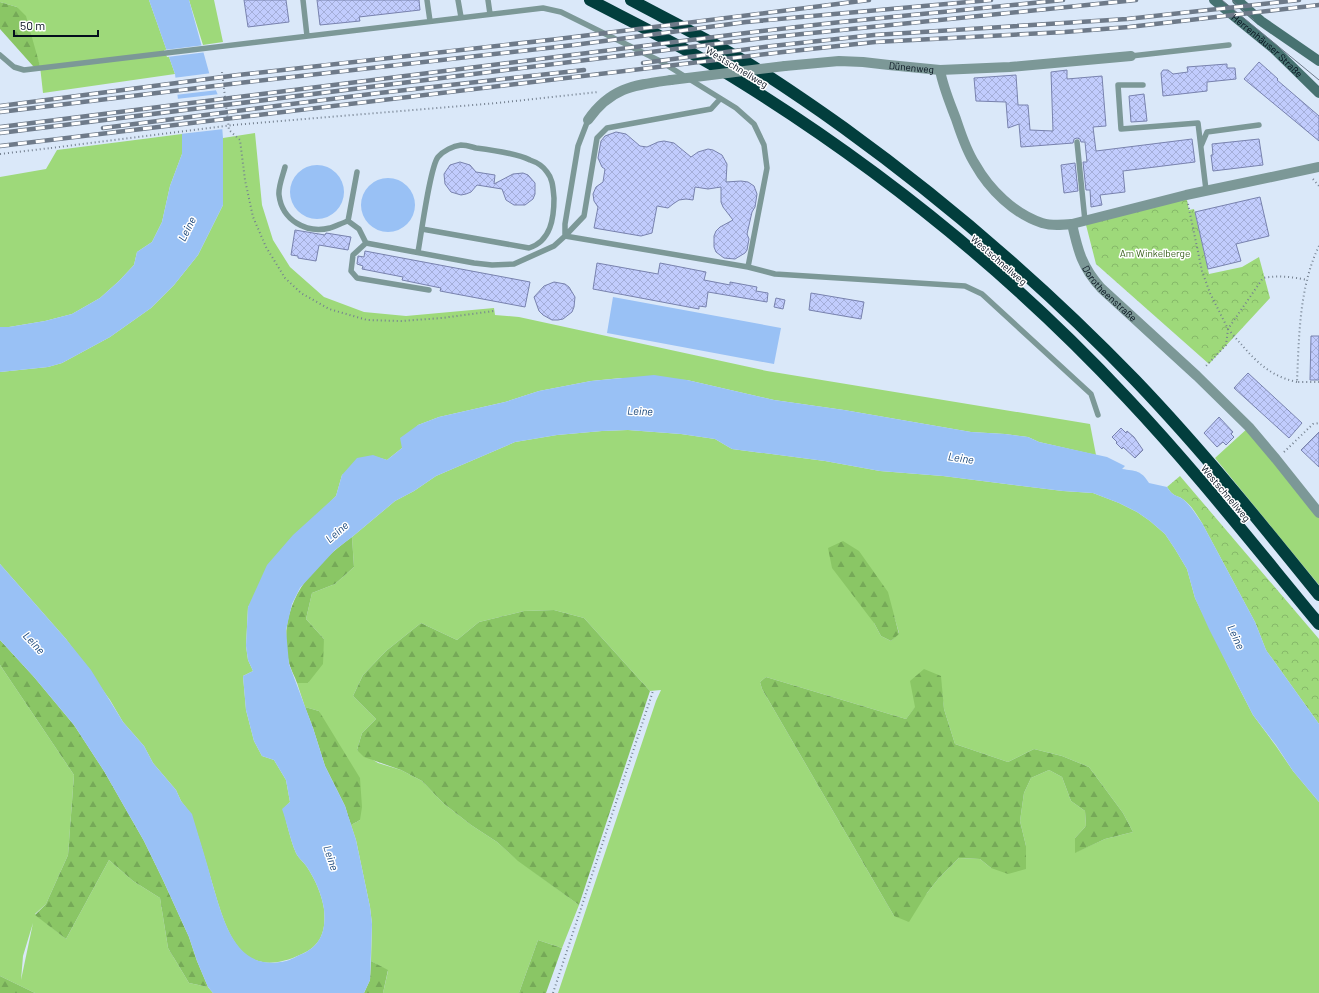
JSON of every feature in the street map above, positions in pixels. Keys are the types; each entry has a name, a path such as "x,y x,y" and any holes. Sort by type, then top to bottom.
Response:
{"highway":[{"name":"Westschnellweg","path":"590,0 668,41 742,83 810,127 875,173 950,233 1021,295 1077,347 1126,397 1173,448 1319,624"},
{"name":"Westschnellweg","path":"631,0 749,64 821,112 886,158 961,218 1027,275 1090,334 1138,383 1186,436 1319,595"}],"street":[{"name":"Herrenhäuser Straße","path":"1214,0 1274,50 1319,93"},
{"name":"Herrenhäuser Straße","path":"1237,0 1267,25 1319,62"},
{"name":"Dünenweg","path":"588,120 595,110 606,100 622,90 638,84 785,66 839,60 940,70 1010,67 1131,56"},
{"path":"940,70 942,82 965,145 986,181 1009,205 1023,215 1043,223 1060,225 1072,224 1206,190 1319,167"},
{"name":"Dorotheenstraße","path":"1072,224 1082,260 1090,275 1101,288 1197,376 1248,427 1276,459 1319,513"}],"lane":[{"path":"303,0 307,36"},
{"path":"428,0 430,21"},
{"path":"458,0 461,17"},
{"path":"488,0 490,14"},
{"path":"0,55 14,67 24,70 33,70 461,17 543,8 561,12 660,61 736,108 754,124 764,145 767,168 748,268"},
{"name":"Dünenweg","path":"1131,56 1229,45"},
{"path":"1143,84 1118,85 1121,129 1198,123 1206,190"},
{"path":"366,243 474,263 492,265 514,264 554,246 584,216 597,138 607,128 711,109 720,99"},
{"path":"565,236 565,224 572,176 578,146 588,120"},
{"path":"1201,146 1207,132 1259,125"},
{"path":"1077,142 1085,221"},
{"path":"418,252 422,229 432,174 437,158 448,149 461,145 492,150 528,159 539,164 552,180 554,214 551,226 542,240 529,248 422,229"},
{"path":"285,167 279,194 285,213 295,223 311,229 330,228 348,221"},
{"path":"348,221 357,172"},
{"path":"348,221 359,229 366,243"},
{"path":"565,236 775,274 965,286 982,294 1091,394 1098,415"},
{"path":"366,243 353,255 351,271 357,278 429,290"},
{"path":"529,248 531,257"}],"path":[{"path":"222,72 229,130 240,140 245,180 253,217 266,247 285,278 301,293 329,309 367,320 401,321 442,318 494,311"},
{"path":"0,154 233,125 497,103 598,92"},
{"path":"1186,195 1202,271 1210,293 1228,329 1264,368 1284,379 1297,382 1319,382"},
{"path":"1297,382 1302,305 1315,254 1319,246"},
{"path":"1197,376 1226,345 1228,329 1263,278 1277,276 1308,280"},
{"path":"1276,459 1313,424 1319,423"},
{"path":"553,993 653,691"}],"green space":[{"path":"0,0 149,0 175,74 43,93 40,66 17,7 0,2"},
{"path":"189,0 214,0 223,42 203,45"},
{"path":"0,2 17,7 26,16 40,66 33,66 0,29"},
{"path":"255,133 262,205 273,240 290,267 324,297 364,312 406,316 494,308 495,315 519,317 767,371 1090,424 1096,455 1039,442 1028,437 971,432 844,410 774,400 687,380 621,378 591,381 539,391 505,402 439,417 418,425 402,448 387,460 373,456 342,475 336,496 322,510 248,607 246,646 248,660 253,671 243,676 246,710 254,741 262,756 274,760 286,780 290,802 283,809 290,837 297,855 307,867 318,887 324,909 324,924 321,936 309,950 281,961 264,962 251,958 240,949 231,936 224,921 191,814 181,801 176,790 153,763 144,746 123,722 110,700 66,639 0,564 0,372 48,367 62,363 110,337 151,308 174,285 198,255 223,205 223,138"},
{"path":"182,134 182,154 170,186 162,222 152,242 137,252 134,265 119,281 100,298 72,314 45,321 0,327 0,177 46,169 57,150"},
{"name":"Am Winkelberge","path":"1186,195 1189,210 1194,209 1209,274 1242,267 1259,257 1270,298 1209,364 1096,264 1085,221"},
{"path":"1249,427 1319,513 1319,585 1215,458"},
{"path":"628,430 681,434 715,439 732,449 825,461 880,471 943,476 1063,491 1093,493 1119,503 1137,512 1150,521 1165,534 1187,569 1195,598 1253,715 1293,771 1319,802 1319,993 558,993 661,690 650,691 584,618 554,610 524,611 479,622 457,640 421,623 386,651 363,675 353,696 376,719 362,733 357,750 378,763 401,770 422,781 443,803 579,905 562,948 538,940 519,993 383,993 388,971 371,961 372,924 370,907 356,840 351,825 360,820 319,711 305,707 297,683 308,683 324,639 306,619 312,593 335,584 354,567 352,537 395,501 414,491 436,476 515,442 557,435","holes":["894,616 899,633 891,641 881,636 874,623","940,676 944,709 955,744 1008,762 1034,749 1062,756 1089,767 1123,813 1133,832 1105,839 1076,852 1075,838 1086,826 1085,811 1071,801 1062,777 1049,770 1031,778 1024,793 1020,821 1026,846 991,868 980,859 959,858 939,878 927,893 894,916 762,689 760,682 766,677 906,719"]},
{"path":"1180,476 1319,639 1319,724 1266,650 1255,622 1202,523 1187,502 1174,495 1167,487"},
{"path":"352,537 354,567 335,584 312,593 306,619 324,639 323,664 308,683 297,683 289,663 286,642 287,624 292,606 310,575 336,549"},
{"path":"843,541 859,551 888,592 899,634 891,641 881,636 874,623 832,568 828,548"},
{"path":"554,610 584,618 650,691 579,905 518,861 497,842 471,825 443,803 422,781 401,770 364,757 357,750 362,733 376,719 353,696 363,675 386,651 421,623 457,640 479,622 524,611"},
{"path":"0,640 34,677 74,725 104,771 144,841 163,880 189,937 208,987 189,983 168,948 160,898 133,881 109,860 66,939 35,915 46,904 68,855 74,775 0,665"},
{"path":"0,665 74,775 68,855 46,904 35,914 66,939 109,860 133,881 160,898 168,948 189,983 208,987 213,993 35,993 0,976","holes":["33,923 21,980 23,956"]},
{"path":"924,669 941,676 944,709 955,744 1008,762 1034,749 1062,756 1089,767 1123,813 1133,832 1105,839 1075,853 1075,838 1086,826 1085,811 1071,801 1062,777 1049,770 1031,778 1024,793 1020,821 1026,846 1026,869 1008,874 991,868 980,859 959,858 939,878 927,893 909,922 894,916 762,689 760,682 766,677 906,719 915,707 910,681"},
{"path":"305,707 319,711 360,778 362,807 360,820 351,825 345,806 325,766"},
{"path":"538,940 562,948 546,993 519,993"},
{"path":"371,961 388,970 383,993 364,993 370,980"},
{"path":"0,976 35,993 0,993"}],"water":[{"name":"Leine","path":"149,0 189,0 210,76 220,100 223,138 223,205 198,255 174,285 151,308 110,337 62,363 48,367 0,372 0,327 45,321 72,314 100,298 134,265 137,252 152,242 162,222 170,186 182,154 182,134 175,74"},
{"path":"317,165 327,167 336,173 342,182 344,192 342,202 336,211 327,217 317,219 307,217 298,211 292,202 290,192 292,182 298,173 307,167"},
{"path":"388,178 398,180 407,186 413,195 415,205 413,215 407,224 398,230 388,232 378,230 369,224 363,215 361,205 363,195 369,186 378,180"},
{"path":"613,297 781,328 774,364 607,333"},
{"name":"Leine","path":"654,375 687,380 774,400 844,410 971,432 1028,437 1039,442 1107,457 1125,466 1122,469 1141,473 1149,483 1167,487 1174,495 1182,498 1192,508 1202,523 1255,622 1266,650 1319,724 1319,802 1293,771 1276,745 1253,715 1209,629 1195,598 1187,569 1165,534 1137,512 1119,503 1093,493 1063,491 943,476 880,471 825,461 732,449 715,439 681,434 628,430 602,431 557,435 515,442 436,476 414,491 395,501 335,550 300,588 292,604 286,630 289,664 313,728 325,766 345,806 356,840 370,907 372,924 370,980 364,993 213,993 208,987 189,937 144,841 104,771 74,725 34,677 0,640 0,564 66,639 91,670 123,722 144,746 153,763 176,790 181,801 192,814 222,915 235,942 244,952 255,959 269,963 288,960 309,950 318,941 323,930 324,909 322,898 313,877 296,853 282,809 290,802 286,780 274,760 262,756 254,741 246,710 243,676 253,671 248,660 246,646 248,607 267,565 293,535 336,496 342,475 357,458 373,455 387,460 402,448 400,438 418,425 439,417 505,402 539,391 591,381"}],"pier":[{"path":"205,45 207,52 167,57 164,50"},
{"path":"212,73 218,90 175,95 173,78"},
{"path":"220,94 222,100 224,129 180,134 176,99"}],"building":[{"path":"244,0 286,0 289,22 248,27"},
{"path":"317,0 419,0 420,10 359,17 360,21 320,25"},
{"path":"1259,62 1278,79 1277,80 1319,116 1319,141 1244,79"},
{"path":"1227,64 1227,68 1235,68 1236,79 1207,82 1207,91 1163,96 1161,73 1163,70 1168,70 1173,74 1188,72 1187,67"},
{"path":"1067,70 1067,79 1102,76 1106,126 1093,127 1096,151 1192,139 1195,162 1123,171 1125,192 1100,195 1102,205 1091,207 1090,190 1086,190 1083,162 1087,162 1085,142 1081,142 1080,139 1077,138 1074,139 1073,143 1021,147 1019,124 1008,128 1006,102 976,101 974,78 1016,75 1018,105 1028,105 1030,130 1053,131 1051,72"},
{"path":"1144,94 1147,121 1131,122 1129,96"},
{"path":"616,132 626,134 640,146 647,147 664,141 674,143 691,157 698,152 708,149 722,155 727,164 726,182 748,182 754,186 757,194 755,207 752,212 747,234 749,239 745,253 735,259 724,258 716,252 714,247 714,236 716,231 733,220 721,202 721,187 708,189 695,187 693,200 679,200 668,208 657,206 652,233 641,236 594,228 598,207 594,201 593,194 596,187 603,182 605,169 602,167 598,158 601,141 605,136"},
{"path":"1259,139 1263,165 1213,171 1211,155 1213,155 1212,144"},
{"path":"460,162 470,165 476,172 495,175 494,184 513,174 523,173 528,175 535,183 535,194 533,199 525,205 514,205 506,200 502,189 477,185 471,192 466,194 461,195 451,192 445,184 444,174 450,165"},
{"path":"1075,163 1078,191 1064,193 1061,165"},
{"path":"1260,197 1269,236 1236,244 1241,261 1208,269 1195,212"},
{"path":"295,230 325,235 326,233 351,237 348,250 319,245 316,261 298,258 298,256 291,255"},
{"path":"365,251 530,282 525,307 440,291 441,288 402,280 403,277 362,269 363,266 357,264 358,256 364,257"},
{"path":"597,263 658,274 660,263 706,272 704,280 730,285 730,282 757,287 756,291 768,293 767,302 708,292 706,307 699,306 699,309 593,289"},
{"path":"554,282 565,284 569,287 575,297 572,312 563,319 558,320 552,320 543,315 539,311 534,297 544,286"},
{"path":"811,293 864,302 861,319 809,310"},
{"path":"776,298 785,300 783,309 774,307"},
{"path":"1311,336 1319,336 1319,380 1310,380"},
{"path":"1248,373 1302,423 1289,438 1234,388"},
{"path":"1219,417 1233,432 1231,434 1234,437 1226,445 1223,442 1217,447 1204,433"},
{"path":"1121,428 1126,433 1127,431 1134,437 1143,450 1135,458 1123,447 1122,449 1112,437"},
{"path":"1319,432 1319,467 1301,450"}],"tram line":[{"path":"1222,0 1319,80"},
{"path":"1232,0 1254,20"}],"railway":[{"path":"0,106 238,75 558,39 869,0"},
{"path":"0,112 574,45 746,22 991,0"},
{"path":"0,127 754,32 1063,0"},
{"path":"0,133 763,38 1136,0"},
{"path":"643,63 772,46 874,35 1127,19 1299,0"},
{"path":"0,146 875,42 1065,32 1129,27 1319,5"},
{"path":"103,128 379,93 584,70"}]}
